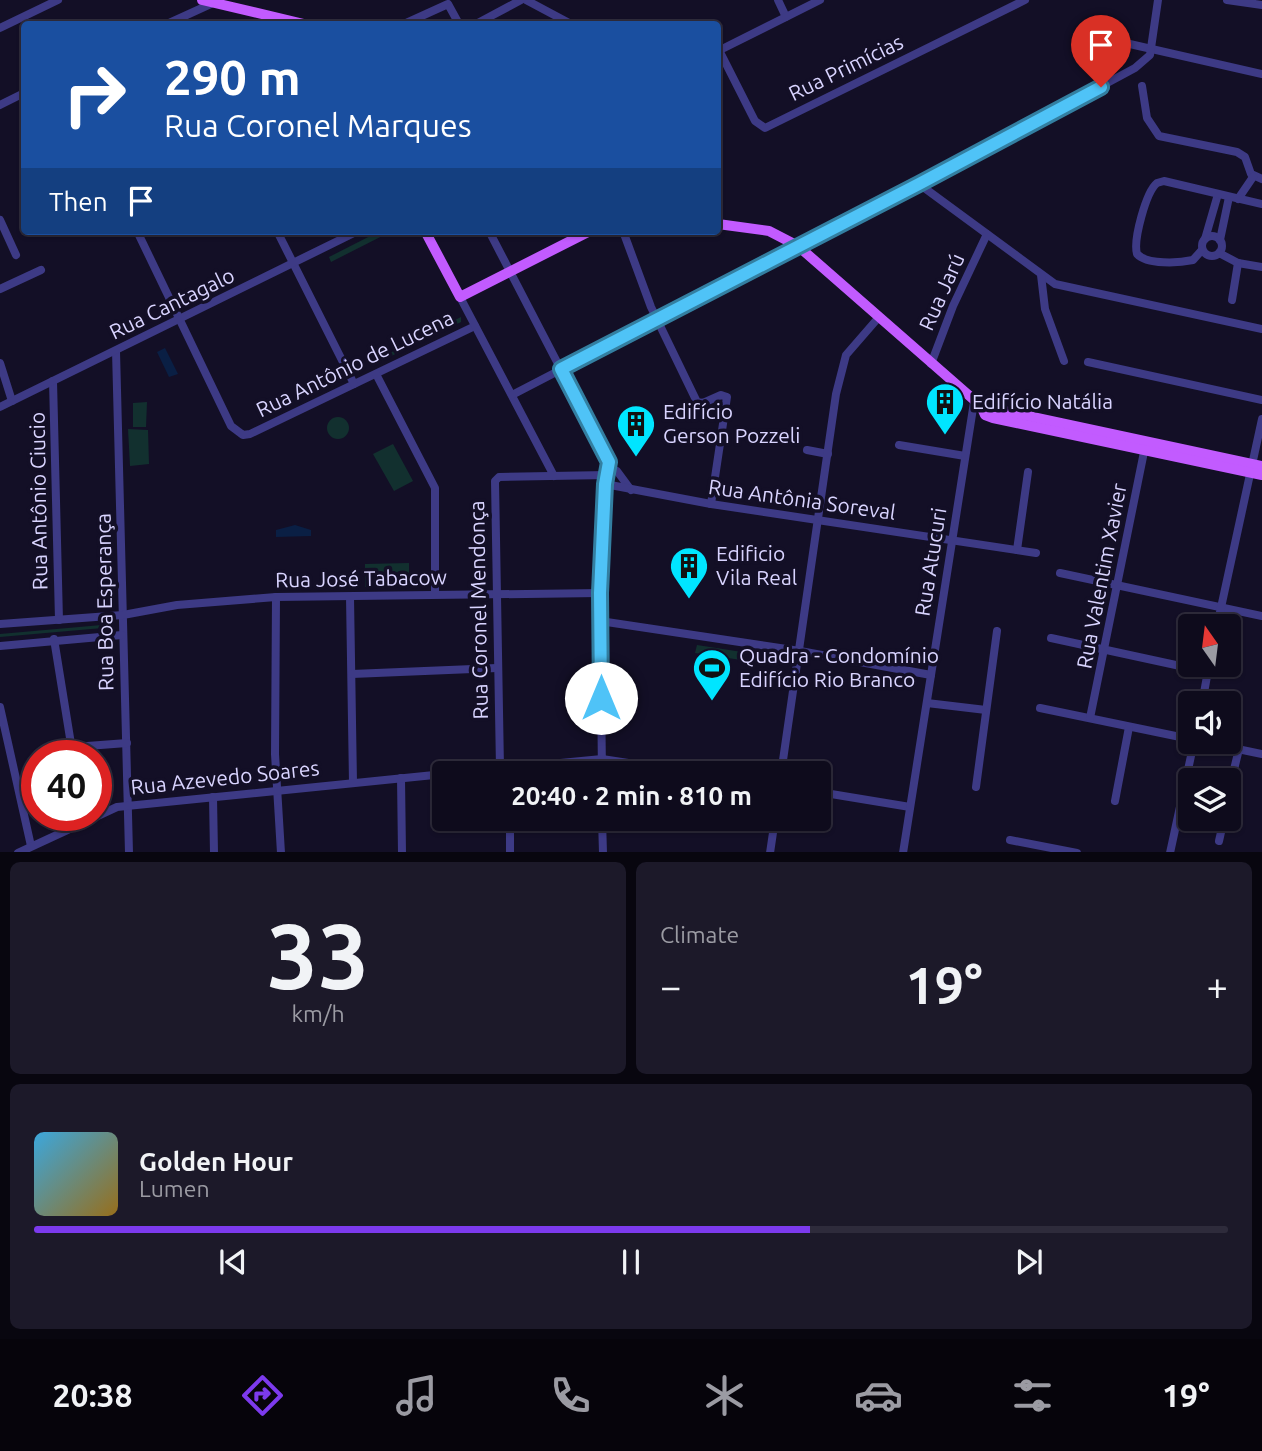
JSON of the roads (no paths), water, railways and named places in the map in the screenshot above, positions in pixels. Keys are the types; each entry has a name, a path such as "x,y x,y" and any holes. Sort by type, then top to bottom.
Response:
{"main road":[{"path":"202,0 216,1 293,21"},
{"path":"721,224 769,231 798,246 978,404 985,415 1255,467 1262,475"},
{"path":"427,235 463,295 582,235"}],"street":[{"path":"0,28 58,0"},
{"path":"482,21 523,0 565,21"},
{"path":"778,0 786,17"},
{"path":"721,49 820,0"},
{"name":"Rua Primícias","path":"721,56 755,121 765,128 1014,2 1025,0"},
{"path":"512,395 919,184 1135,68 1152,50 1158,0"},
{"path":"1227,0 1262,5"},
{"path":"177,21 216,1"},
{"path":"411,21 448,4 457,21"},
{"path":"1099,37 1262,74"},
{"path":"1142,86 1147,118 1159,136 1237,152 1245,158 1258,178 1233,198 1220,240 1219,253"},
{"path":"0,105 21,94"},
{"path":"1218,194 1202,250 1193,260 1178,262 1141,258 1135,248 1149,194 1157,183 1164,181 1262,204"},
{"path":"919,184 1052,283 1262,329"},
{"path":"0,220 16,255"},
{"name":"Rua Jarú","path":"931,364 959,290 987,234"},
{"path":"139,235 180,320"},
{"path":"278,235 354,384"},
{"name":"Rua Cantagalo","path":"0,407 350,235"},
{"path":"491,235 561,369 608,471 605,484 600,593 602,759"},
{"path":"624,235 656,320 698,402 703,404 721,395 727,397 711,505"},
{"path":"1205,239 1214,236 1220,240"},
{"path":"1202,250 1211,256 1219,253 1238,263 1262,267"},
{"path":"1232,300 1238,263"},
{"path":"0,289 41,270"},
{"path":"1041,275 1045,309 1065,361"},
{"path":"463,295 475,326 554,476"},
{"path":"783,761 828,454 846,355 879,317"},
{"name":"Rua Antônio de Lucena","path":"180,320 231,426 243,435 475,326"},
{"name":"Rua Boa Esperança","path":"116,351 129,852"},
{"path":"1088,362 1262,400"},
{"path":"0,363 12,401"},
{"path":"376,374 435,488 435,594"},
{"name":"Rua Antônio Ciucio","path":"53,381 59,620"},
{"name":"Rua Atucuri","path":"903,852 965,456 978,404"},
{"path":"1219,614 1255,467 1262,419"},
{"path":"900,445 965,456"},
{"name":"Rua Valentim Xavier","path":"1090,718 1146,445"},
{"path":"807,450 828,454"},
{"path":"608,471 617,471 632,490"},
{"name":"Rua Coronel Mendonça","path":"505,761 497,668 496,478 608,471"},
{"path":"1017,550 1028,472"},
{"name":"Rua Antônia Soreval","path":"605,484 711,505 1036,553"},
{"path":"1060,573 1262,616"},
{"name":"Rua José Tabacow","path":"0,624 123,615 177,605 276,597 600,593"},
{"path":"276,597 277,791 281,852"},
{"path":"350,597 353,783"},
{"path":"600,621 800,651 932,675"},
{"path":"976,787 997,631"},
{"path":"0,646 54,639 122,635"},
{"path":"1051,638 1178,663"},
{"path":"54,639 71,744 74,747 127,743"},
{"path":"352,674 497,668"},
{"path":"927,703 986,710"},
{"path":"0,706 31,846"},
{"path":"1040,708 1178,737"},
{"path":"1115,801 1129,727"},
{"path":"1241,749 1261,754 1262,743"},
{"path":"1170,852 1191,754"},
{"name":"Rua Azevedo Soares","path":"585,761 615,761"},
{"name":"Rua Azevedo Soares","path":"18,852 117,807 432,775"},
{"path":"401,778 402,852"},
{"path":"831,794 910,807"},
{"path":"213,797 214,852"},
{"path":"510,831 510,852"},
{"path":"603,831 603,852"},
{"path":"770,852 773,831"},
{"path":"1219,841 1221,831"},
{"path":"1010,840 1077,852"}],"water":[{"path":"165,348 178,374 169,377 157,352"},
{"path":"295,525 311,530 311,536 276,537 276,530"}],"place":[{"name":"Edifício Natália","path":"945,436"},
{"name":"Edifício Gerson Pozzeli","path":"636,458"},
{"name":"Edificio Vila Real","path":"689,600"},
{"name":"Quadra - Condomínio Edifício Rio Branco","path":"712,702"}]}
